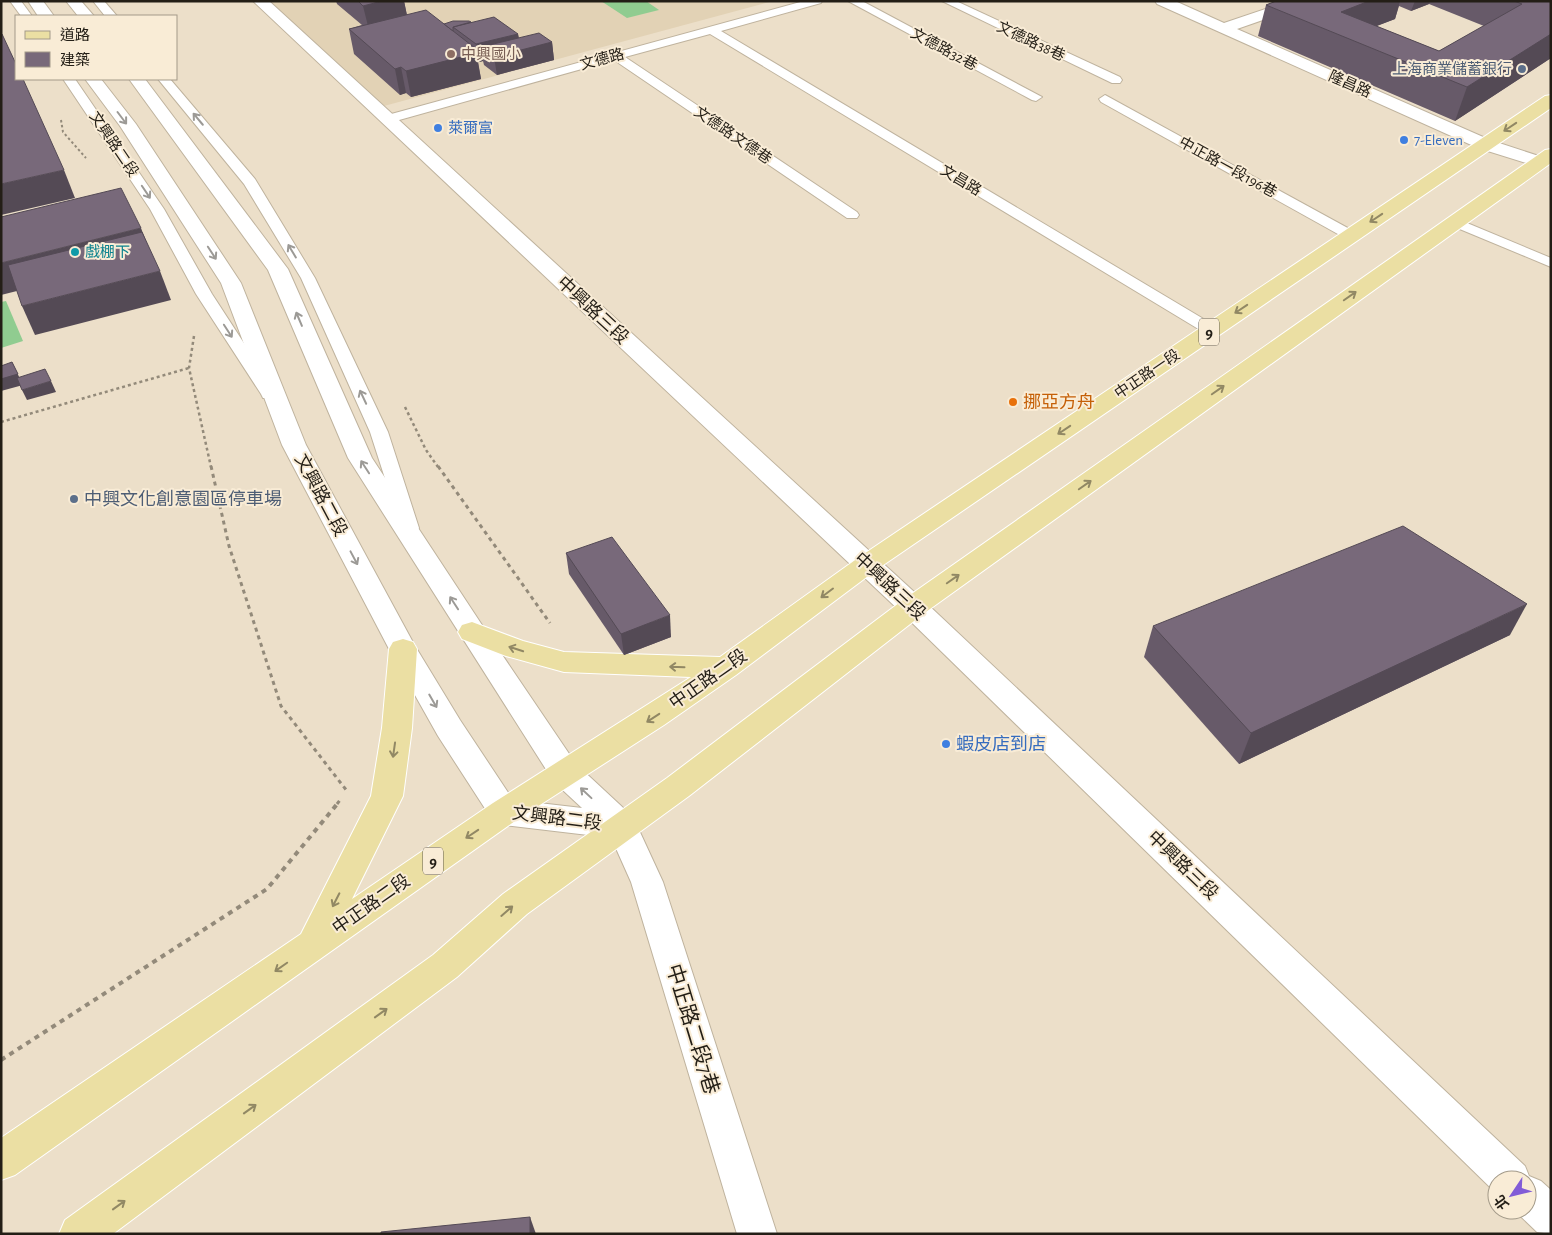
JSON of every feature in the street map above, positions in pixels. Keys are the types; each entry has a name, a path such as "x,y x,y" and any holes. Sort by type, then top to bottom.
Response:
{"main road":[{"name":"中正路一段","path":"866,564 1551,100"},
{"path":"79,1234 445,966 516,904 678,786 913,607 1455,222 1547,161"},
{"name":"中正路二段","path":"1,1162 504,812 654,717 726,668 866,564"},
{"path":"472,632 516,649 564,662 726,668"},
{"path":"312,945 387,796 397,728 403,649"}],"street":[{"path":"35,1 45,15"},
{"path":"73,1 85,15"},
{"name":"中興路三段","path":"260,1 913,607 1501,1170"},
{"name":"隆昌路","path":"1162,1 1484,144 1547,161"},
{"path":"1224,28 1304,1"},
{"name":"文興路二段","path":"94,80 127,124 232,284 294,445 403,649 449,728 504,812 622,826"},
{"name":"文興路二段","path":"138,80 278,269 360,458 472,632 565,773 622,826"},
{"name":"中正路二段7巷","path":"622,826 647,882 757,1234"},
{"path":"1537,1205 1551,1218"}],"lane":[{"path":"15,1 25,15"},
{"path":"98,1 111,15"},
{"name":"文德路","path":"388,119 817,1"},
{"name":"文德路32巷","path":"853,1 1036,97"},
{"name":"文德路38巷","path":"947,1 1116,80"},
{"name":"文昌路","path":"711,30 1211,330"},
{"name":"文德路文德巷","path":"615,56 852,214"},
{"name":"文興路二段","path":"71,80 158,209 204,294 282,415"},
{"name":"文興路二段","path":"165,80 250,182 308,278 379,432 414,542"},
{"name":"中正路一段196巷","path":"1105,99 1350,236"},
{"path":"1455,222 1551,263"}],"path":[{"path":"60,112 63,132 83,156 91,162"},
{"path":"1,1060 268,889 348,791 281,706 229,546 190,368 194,332"},
{"path":"1,422 190,368"}],"shaded area":[{"name":"中興國小","path":"265,1 773,1 384,106"}],"green space":[{"path":"601,1 646,1 659,10 627,18"},
{"path":"6,301 23,341 1,348 1,302"}],"building":[{"path":"358,1 382,1 363,6"},
{"path":"1276,1 1369,1 1341,12 1439,51 1522,4 1514,1 1551,1 1551,34 1467,87 1266,5"},
{"path":"426,10 475,48 472,49 477,53 406,71 401,67 395,69 349,29"},
{"path":"494,17 518,34 476,44 453,27"},
{"path":"453,21 471,22 453,27 453,31 444,24"},
{"path":"539,33 552,42 494,57 481,47"},
{"path":"2,34 15,62 15,80 23,80 64,170 1,184"},
{"path":"121,188 141,228 1,263 1,217"},
{"path":"142,232 160,271 22,306 8,265"},
{"path":"12,362 18,374 1,379 1,366"},
{"path":"45,369 51,381 22,390 17,378"},
{"path":"1403,526 1527,604 1251,733 1153,626"},
{"path":"612,537 670,615 621,634 566,553"},
{"path":"530,1217 530,1234 381,1234 381,1232"}],"place":[{"name":"中興國小","path":"451,54"},
{"name":"上海商業儲蓄銀行","path":"1522,69"},
{"name":"萊爾富","path":"438,128"},
{"name":"7-Eleven","path":"1404,140"},
{"name":"戲棚下","path":"75,252"},
{"name":"挪亞方舟","path":"1013,402"},
{"name":"中興文化創意園區停車場","path":"74,499"},
{"name":"蝦皮店到店","path":"946,744"}]}
